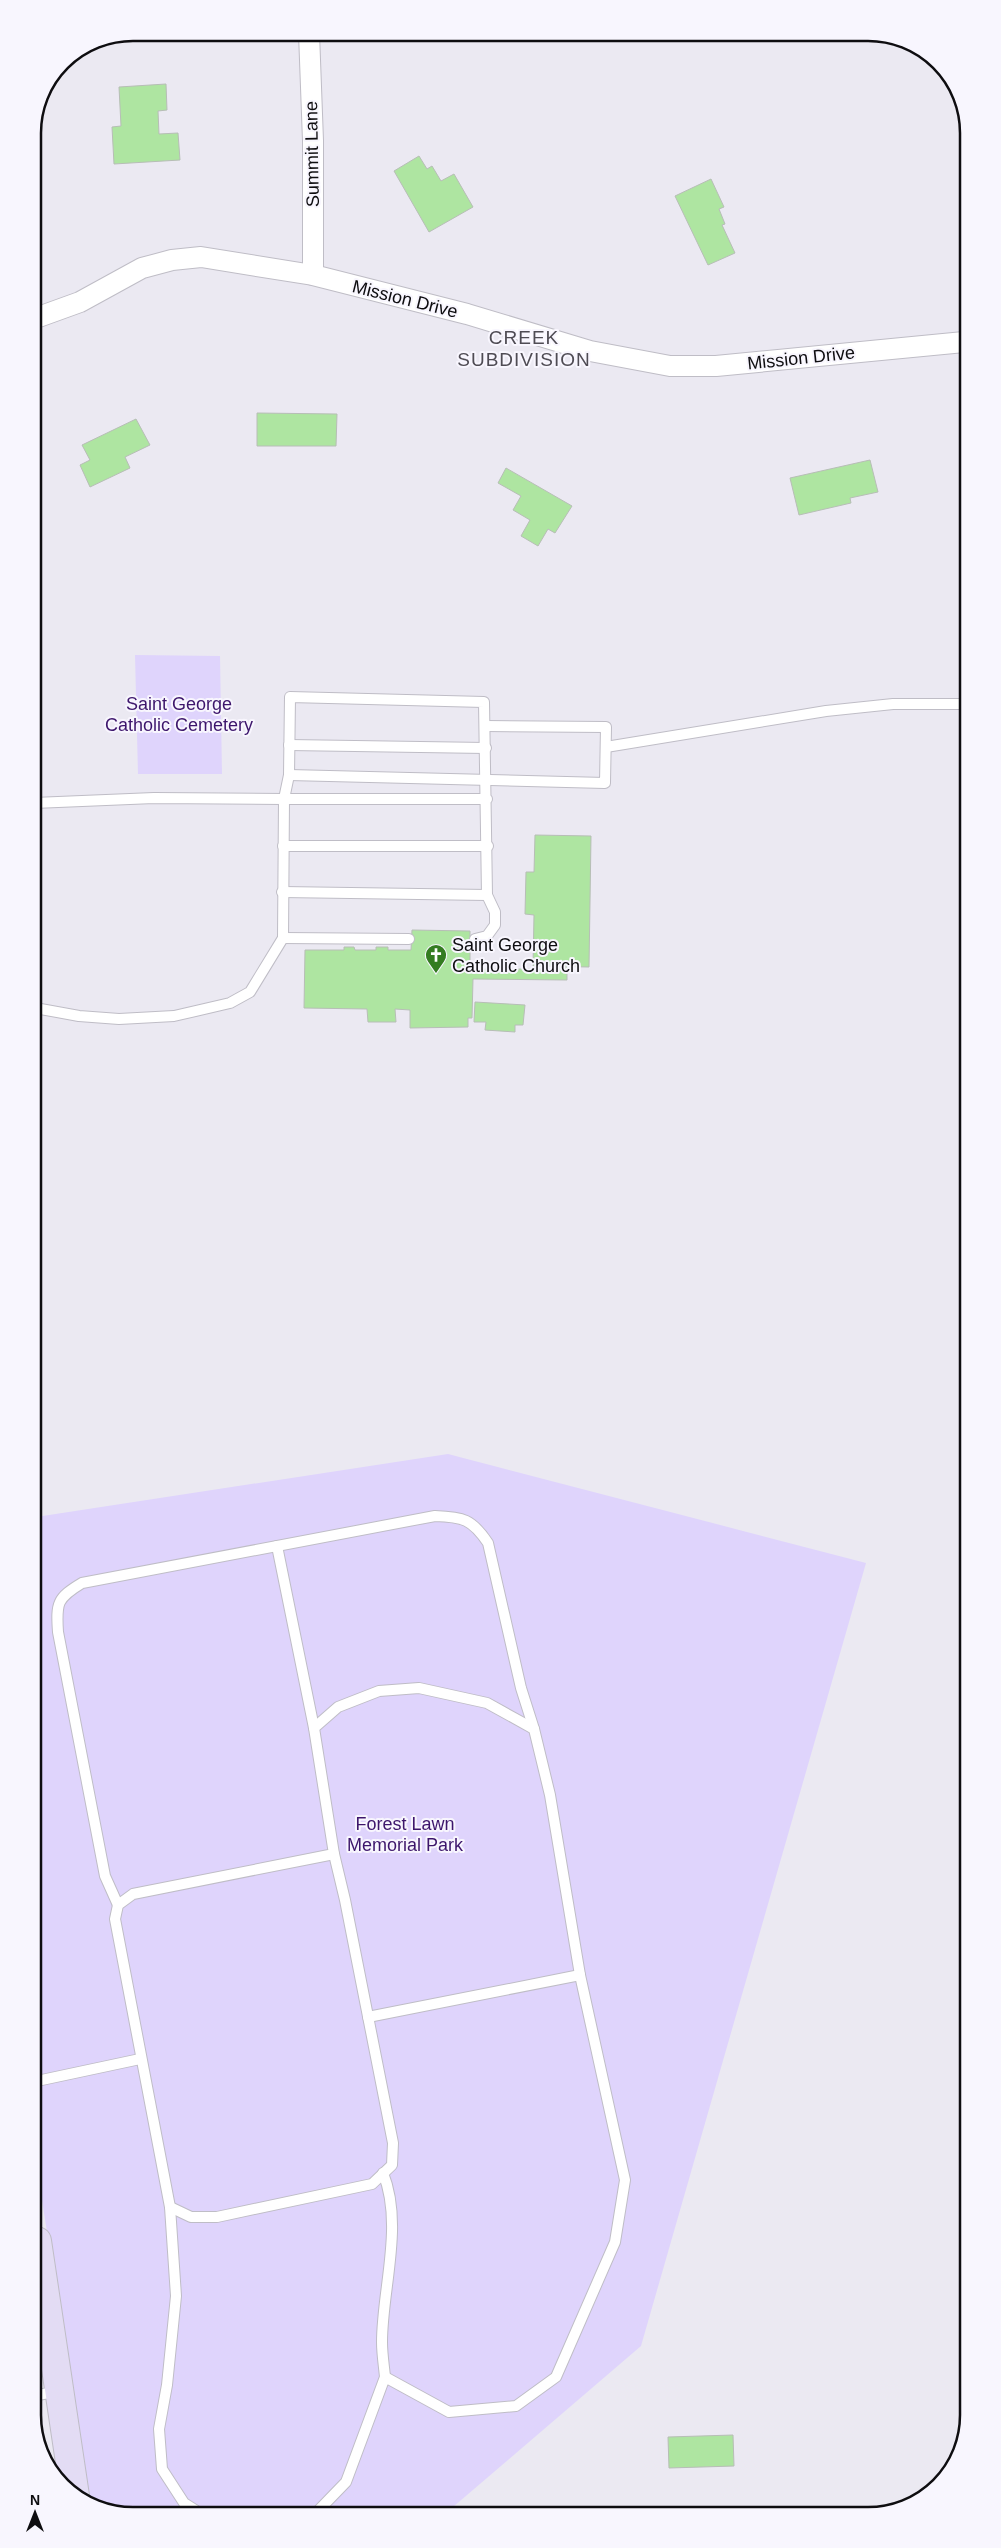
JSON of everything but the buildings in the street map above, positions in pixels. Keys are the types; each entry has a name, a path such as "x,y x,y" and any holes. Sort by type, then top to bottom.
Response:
{"main road":[{"path":"41,2292 49,2393 72,2483"}],"street":[{"name":"Summit Lane","path":"309,41 313,141 313,275"},
{"name":"Mission Drive","path":"41,316 80,302 142,268 172,260 201,257 313,275 466,314 590,351 670,366 716,366 960,342"}],"lane":[{"path":"41,1009 79,1016 119,1019 174,1016 230,1003 250,992 283,938 284,799 289,775 290,697 484,702 488,846 487,895 495,912 495,925 487,936 475,939"},
{"path":"606,747 826,711 893,704 960,704"},
{"path":"289,775 605,783 606,727 485,726"},
{"path":"290,745 486,748"},
{"path":"41,803 154,798 487,800"},
{"path":"283,846 488,846"},
{"path":"282,892 487,895"},
{"path":"283,938 409,940"},
{"path":"190,2507 184,2503 162,2469 159,2428 167,2385 176,2296 170,2207 140,2059 115,1920 118,1905 105,1876 58,1632 56,1608 64,1594 82,1583 435,1516 458,1516 476,1526 488,1543 521,1688 534,1729 550,1795 580,1975 625,2180 615,2242 556,2377 516,2406 449,2412 385,2377"},
{"path":"170,2207 192,2217 217,2217 372,2184 392,2165 393,2143 345,1900 334,1854 314,1728 277,1546"},
{"path":"314,1728 338,1707 379,1691 419,1688 487,1703 534,1729"},
{"path":"118,1905 133,1894 334,1854"},
{"path":"368,2017 580,1975"},
{"path":"41,2080 140,2059"},
{"path":"322,2507 346,2482 385,2377 382,2342 390,2256 390,2191 383,2173"}],"green space":[{"name":"Saint George Catholic Cemetery","path":"135,655 220,656 222,774 138,774"},
{"name":"Forest Lawn Memorial Park","path":"448,1454 866,1563 641,2346 453,2507 127,2507 104,2502 89,2495 41,2194 41,1516"}],"place":[{"name":"Saint George Catholic Church","path":"436,974"}],"district":[{"name":"CREEK SUBDIVISION","path":"524,348"}]}
